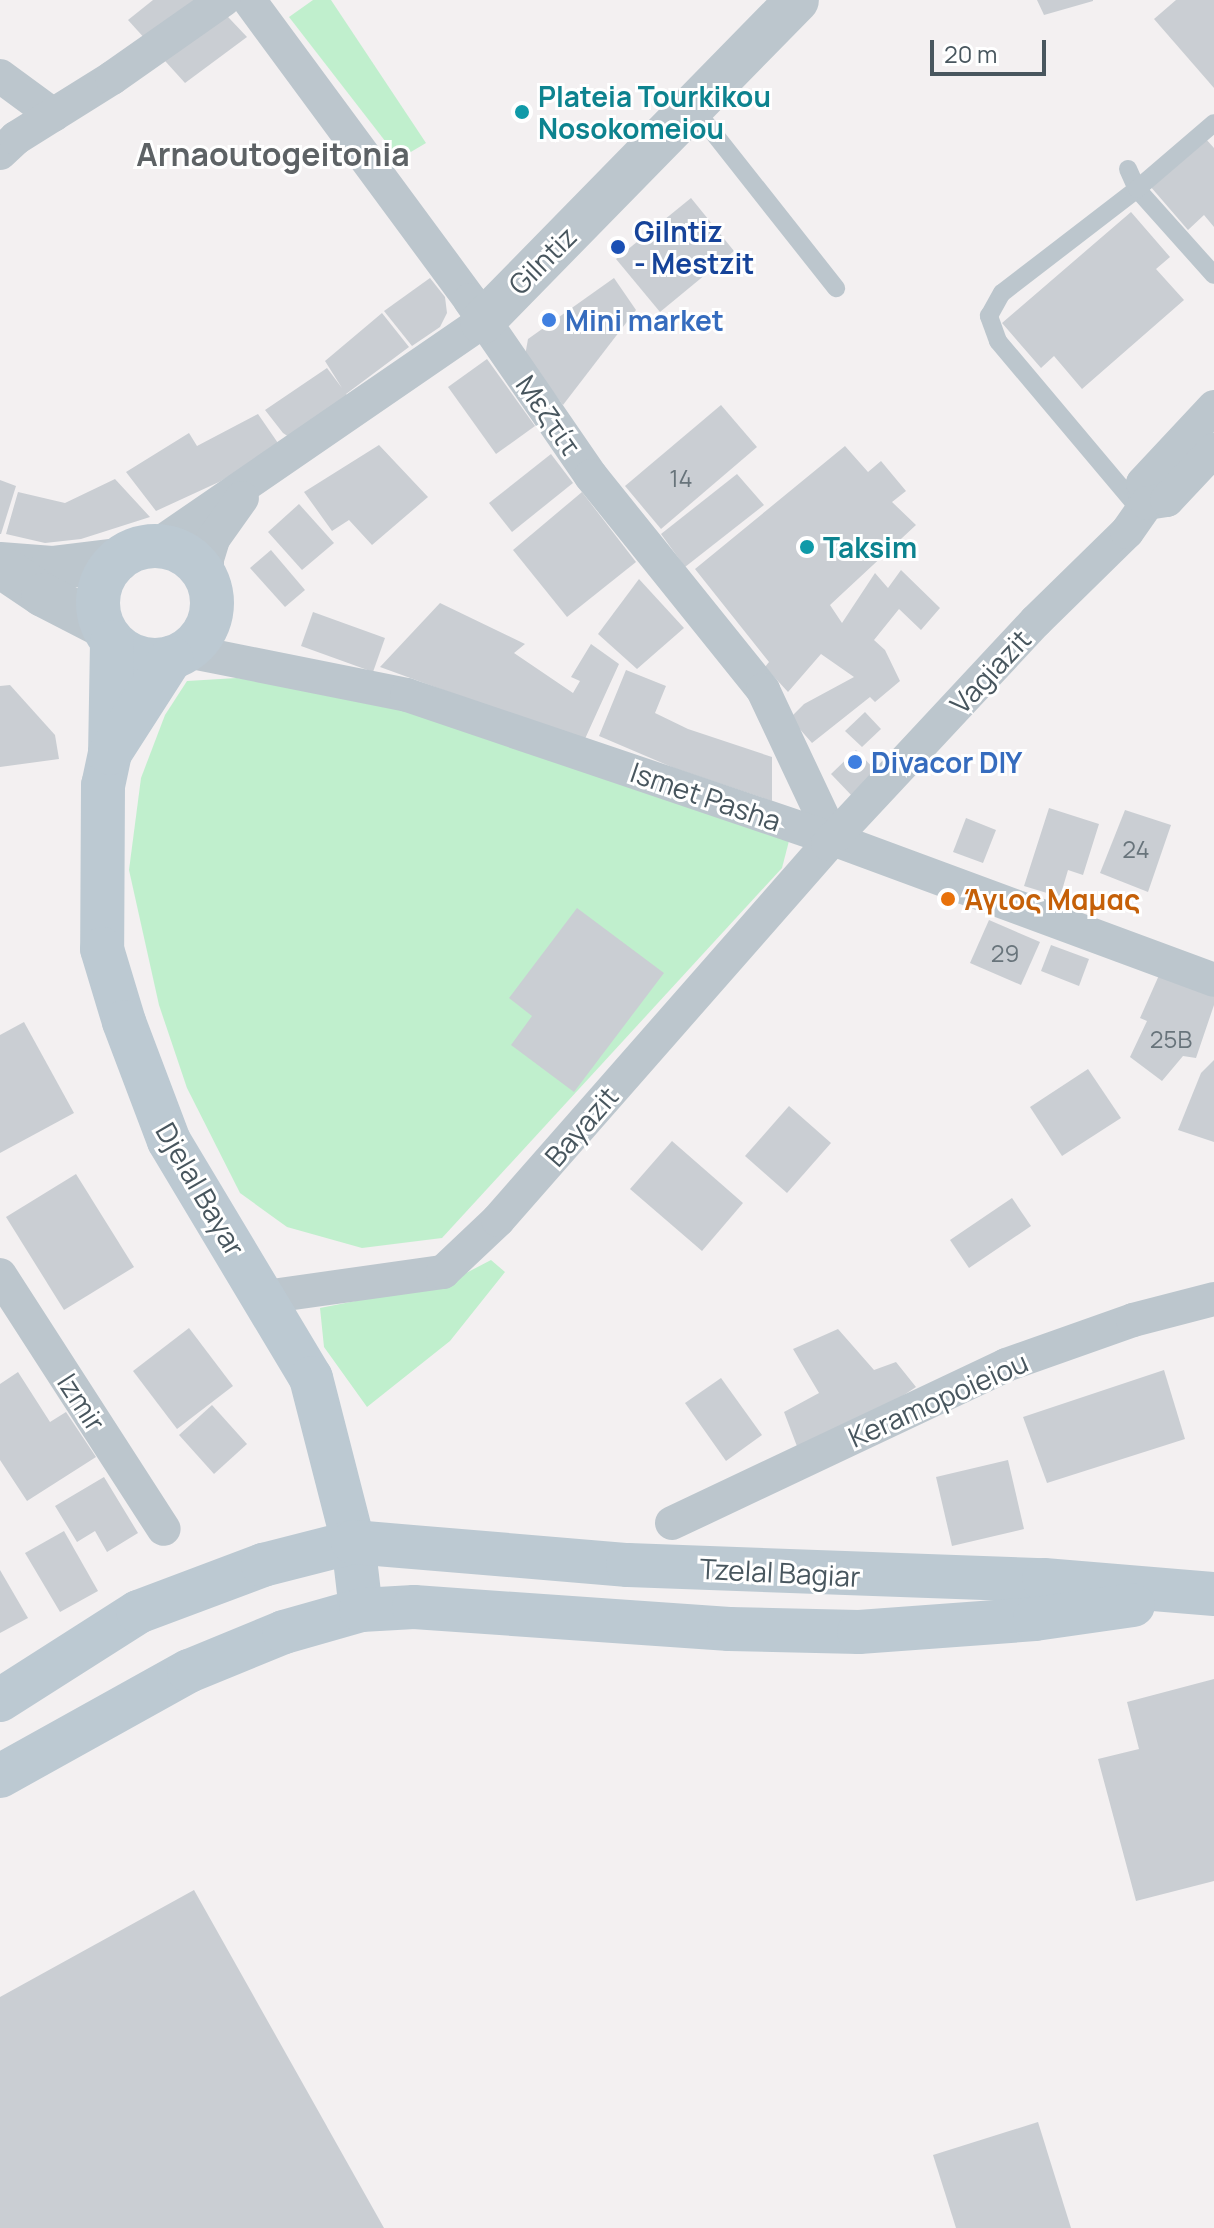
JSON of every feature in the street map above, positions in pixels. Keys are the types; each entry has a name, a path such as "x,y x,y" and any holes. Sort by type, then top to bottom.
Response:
{"main road":[{"path":"137,553 186,555 207,578 212,593 211,616 200,640 179,655 139,658 106,633 97,608 99,590 106,573 137,553"},
{"name":"Djelal Bayar","path":"106,633 110,753 103,785 102,949 124,1022 169,1141 311,1378 353,1542 361,1610"},
{"name":"Djelal Bayar","path":"110,753 179,655"},
{"name":"Tzelal Bagiar","path":"0,1700 138,1612 263,1565 353,1542 628,1565 1044,1580 1211,1594"},
{"name":"Tzelal Bagiar","path":"0,1776 189,1671 284,1632 361,1610 414,1607 729,1629 859,1632 1035,1619 1211,1594"}],"street":[{"path":"0,153 16,138 223,0"},
{"name":"Μεζτίτ","path":"249,0 470,300 482,322 591,476 763,690 833,839"},
{"name":"Gilntiz","path":"137,553 254,481 482,322 797,0"},
{"path":"0,76 53,115"},
{"name":"Vagiazit","path":"833,839 1036,621 1127,532 1144,507 1143,483 1214,407"},
{"name":"Vagiazit","path":"1144,507 1167,500 1214,450"},
{"name":"Gilntiz","path":"207,578 207,559 213,539 254,481"},
{"path":"0,565 52,568 137,553"},
{"path":"0,565 106,633"},
{"name":"Ismet Pasha","path":"179,655 407,695 833,839 1214,980"},
{"name":"Bayazit","path":"265,1297 443,1272 498,1220 833,839"},
{"name":"Izmir","path":"0,1275 164,1529"},
{"name":"Keramopoieiou","path":"672,1523 1006,1365 1133,1320 1214,1299"}],"lane":[{"path":"693,107 836,288"},
{"path":"1144,507 998,341 989,316 1002,293 1137,189 1214,123"},
{"path":"1128,169 1137,189 1214,275"}],"green space":[{"path":"313,0 331,0 426,143 399,159 289,17"},
{"path":"237,678 410,704 790,837 782,868 442,1238 362,1248 287,1227 240,1193 187,1088 159,1005 129,870 141,778 165,715 187,681"},
{"path":"491,1260 505,1272 450,1341 367,1407 324,1347 320,1308 447,1283"}],"building":[{"path":"153,0 212,0 247,37 185,83 128,20"},
{"path":"1037,0 1093,0 1093,1 1044,15"},
{"path":"1176,0 1214,0 1214,88 1154,19"},
{"path":"1205,138 1214,148 1214,227 1204,215 1188,230 1150,186"},
{"path":"691,198 734,251 660,312 616,259"},
{"path":"1131,212 1170,257 1156,269 1184,300 1082,389 1054,356 1041,368 1002,323"},
{"path":"430,278 445,297 447,313 440,327 412,346 384,311"},
{"path":"614,278 636,310 563,405 525,356 528,339"},
{"path":"382,313 409,347 346,394 349,398 289,437 283,433 265,410 327,368 342,388 325,361"},
{"path":"487,359 535,426 496,454 448,387"},
{"path":"721,405 757,447 661,529 625,486"},
{"path":"258,414 280,446 219,482 156,511 126,472 189,433 197,446"},
{"path":"379,445 428,497 372,545 349,520 332,531 304,492"},
{"name":"Taksim","path":"845,446 868,472 881,461 906,491 892,502 916,525 830,605 842,623 875,573 888,588 901,570 940,608 921,630 899,609 874,640 885,650 900,681 875,702 870,697 812,743 790,718 804,704 854,677 821,654 788,692 765,667 769,662 695,569"},
{"path":"551,454 573,483 512,532 489,503"},
{"path":"737,474 764,505 685,567 661,534"},
{"path":"115,479 150,517 81,539 45,543 6,534 18,492 65,503"},
{"path":"0,480 16,486 1,534 0,534"},
{"path":"582,492 636,562 567,617 513,550"},
{"path":"299,504 334,543 302,570 268,532"},
{"path":"271,550 305,590 285,607 250,568"},
{"path":"639,579 684,628 637,669 598,634"},
{"path":"440,603 525,644 514,653 573,693 580,681 571,677 591,644 619,664 584,741 380,667"},
{"path":"313,612 385,638 373,672 301,646"},
{"path":"626,670 666,686 655,713 688,729 772,757 772,801 674,768 599,736"},
{"path":"10,685 55,735 59,759 0,767 0,686"},
{"path":"865,712 881,729 862,747 845,731"},
{"name":"Divacor DIY","path":"856,750 879,774 854,798 831,774"},
{"path":"1049,808 1099,824 1083,875 1068,870 1060,897 1024,886"},
{"path":"1125,810 1171,825 1148,892 1100,873"},
{"path":"966,818 996,830 983,863 953,852"},
{"path":"577,908 664,973 574,1092 511,1045 532,1016 509,998"},
{"path":"989,920 1040,942 1021,985 970,963"},
{"path":"1051,945 1089,959 1079,986 1041,971"},
{"path":"1164,964 1214,986 1214,1005 1196,1058 1183,1056 1162,1081 1130,1057 1147,1021 1140,1018"},
{"path":"24,1022 74,1113 0,1153 0,1035"},
{"path":"1214,1060 1214,1142 1178,1130 1201,1073"},
{"path":"1088,1069 1121,1118 1062,1156 1030,1107"},
{"path":"789,1106 831,1143 787,1193 745,1156"},
{"path":"672,1141 743,1203 702,1251 630,1189"},
{"path":"76,1174 134,1267 64,1310 6,1217"},
{"path":"1012,1198 1031,1226 969,1268 950,1240"},
{"path":"189,1328 233,1386 177,1429 133,1371"},
{"path":"838,1329 874,1370 896,1362 916,1387 868,1419 798,1449 784,1412 819,1393 793,1349"},
{"path":"1164,1370 1185,1439 1047,1483 1023,1417"},
{"path":"18,1372 50,1422 66,1412 96,1457 27,1501 0,1460 0,1384"},
{"path":"721,1378 762,1435 726,1461 685,1403"},
{"path":"212,1405 247,1444 214,1474 179,1435"},
{"path":"1008,1460 1024,1529 952,1546 936,1477"},
{"path":"104,1477 138,1533 107,1552 95,1531 77,1542 55,1506"},
{"path":"64,1531 98,1591 60,1612 25,1553"},
{"path":"0,1570 28,1618 0,1633"},
{"path":"1214,1679 1214,1881 1136,1901 1098,1759 1139,1749 1127,1702"},
{"path":"194,1890 384,2228 0,2228 0,1997"},
{"path":"1038,2122 1071,2228 956,2228 933,2155"}],"place":[{"name":"Plateia Tourkikou Nosokomeiou","path":"522,112"},
{"name":"Gilntiz - Mestzit","path":"618,247"},
{"name":"Mini market","path":"549,320"},
{"name":"Taksim","path":"807,547"},
{"name":"Divacor DIY","path":"855,762"},
{"name":"Άγιος Μαμας","path":"948,899"}],"district":[{"name":"Arnaoutogeitonia","path":"273,154"}]}
